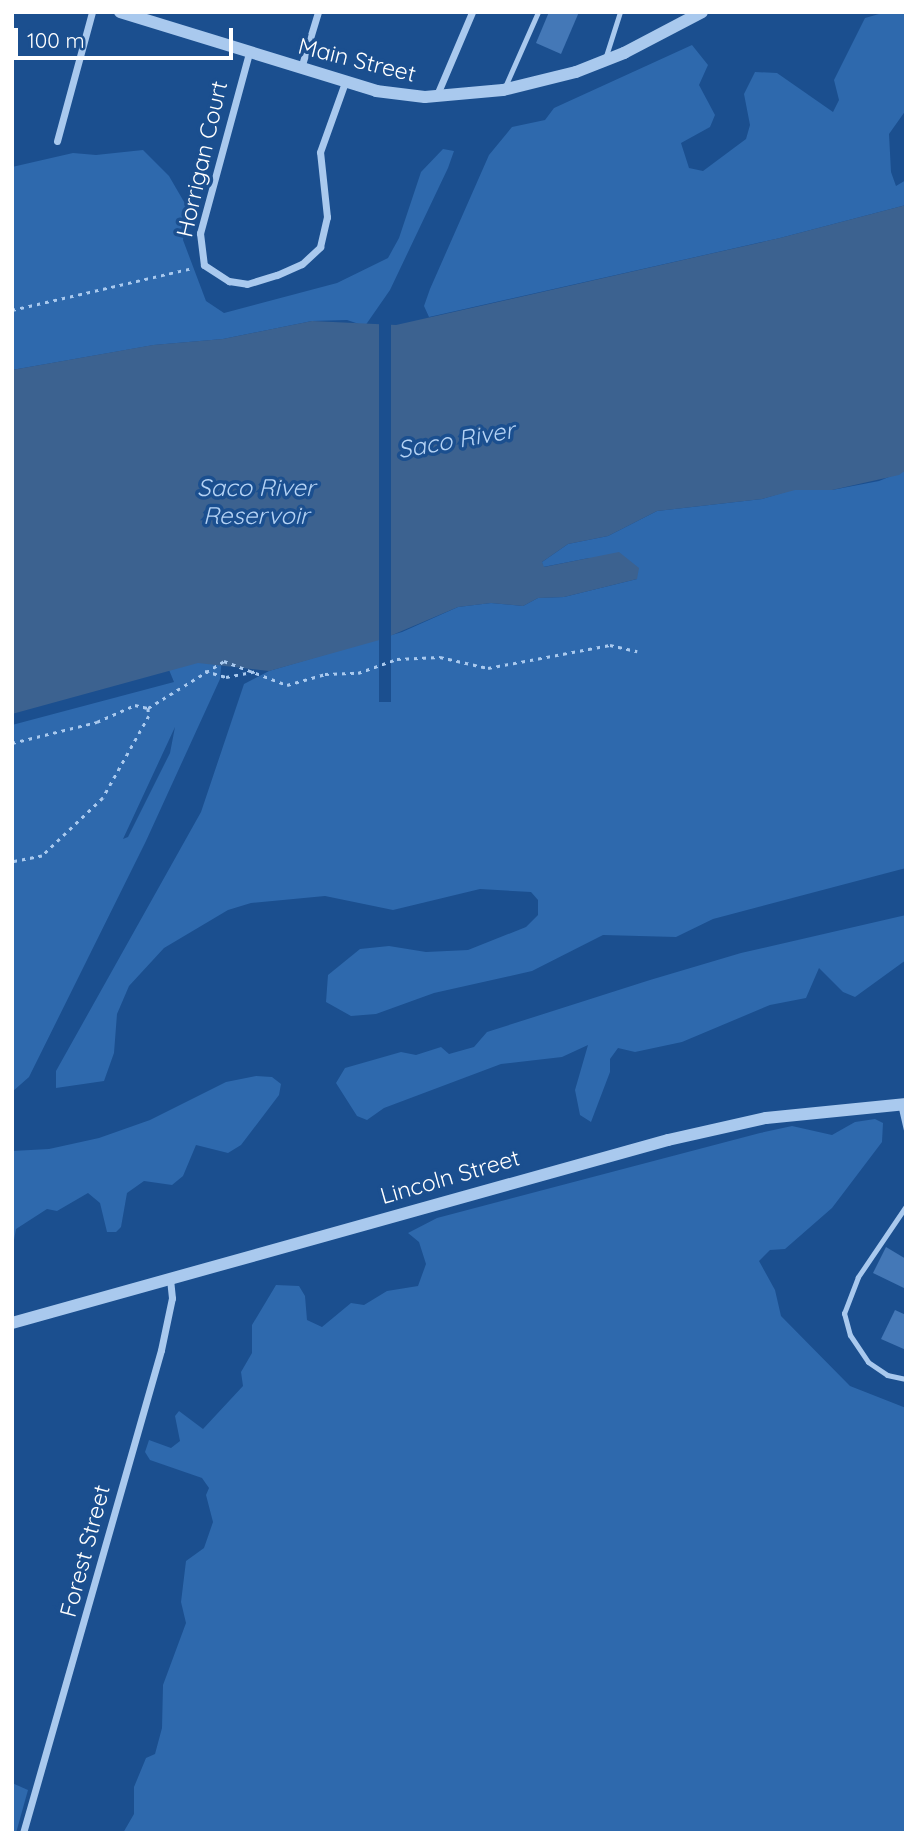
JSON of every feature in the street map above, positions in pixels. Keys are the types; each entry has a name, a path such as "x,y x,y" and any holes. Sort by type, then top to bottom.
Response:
{"street":[{"path":"57,141 92,12"},
{"name":"Main Street","path":"120,12 345,82 397,95 436,97 503,90 605,61 685,16 702,12"},
{"path":"301,68 318,12"},
{"path":"436,97 472,12"},
{"name":"Horrigan Court","path":"249,52 201,226 204,265 219,278 247,284 296,267 320,247 327,217 320,152 345,82"},
{"name":"Lincoln Street","path":"12,1323 680,1136 766,1118 903,1104"},
{"name":"Forest Street","path":"23,1833 161,1350 172,1298 170,1278"}],"lane":[{"path":"503,90 538,12"},
{"path":"605,61 620,12"},
{"path":"903,1104 906,1131"},
{"path":"906,1206 858,1277 844,1313 850,1335 868,1362 880,1372 906,1379"}],"path":[{"path":"12,310 204,265"},
{"path":"12,743 97,722 135,705 148,708 224,661 258,671 287,685 325,674 358,673 397,659 440,657 488,668 610,645 637,651"},
{"path":"205,671 226,677 258,671"},
{"path":"12,862 42,856 103,799 149,716 148,708"}],"shaded area":[{"path":"886,12 906,12 906,110 889,134 891,172 896,186 906,180 906,205 780,238 429,317 424,306 430,289 489,155 512,127 545,120 554,108 692,45 708,65 699,85 715,115 710,127 681,143 689,168 703,171 746,139 750,125 744,94 755,72 777,73 833,112 839,100 834,80 865,18"},
{"path":"443,149 454,151 448,168 390,290 365,326 347,320 312,321 223,339 154,345 12,370 12,167 73,153 96,155 143,150 169,176 187,207 183,240 206,301 224,313 337,283 388,258 399,238 421,172"},
{"path":"906,470 906,868 713,919 676,937 603,935 532,971 434,993 376,1014 351,1016 326,1002 328,975 360,949 389,946 426,952 468,950 526,927 538,915 538,900 531,892 480,889 393,910 325,896 251,903 228,910 164,948 129,986 117,1014 114,1053 104,1081 56,1088 56,1071 201,812 244,684 269,671 402,632 458,607 491,603 523,606 538,598 564,597 637,579 589,558 543,567 542,562 568,544 608,536 657,511 762,499 795,489 832,490 879,481"},
{"path":"222,658 220,679 146,841 29,1077 12,1092 12,725 174,682 167,665","holes":["175,727 170,753 128,837 123,839"]},
{"path":"906,915 906,960 855,997 843,992 819,968 806,998 770,1005 682,1042 635,1052 618,1048 610,1059 610,1072 591,1122 580,1115 575,1090 588,1045 562,1057 501,1064 384,1108 367,1120 357,1116 336,1083 345,1068 401,1052 416,1055 441,1047 449,1054 474,1047 487,1032 650,980 741,953"},
{"path":"256,1076 272,1077 281,1084 279,1095 241,1145 228,1153 196,1145 183,1176 172,1185 144,1181 127,1193 121,1227 116,1232 107,1232 100,1203 88,1193 57,1211 47,1209 16,1229 12,1251 12,1151 49,1149 99,1138 150,1120 226,1082"},
{"path":"875,1119 883,1123 882,1142 832,1208 785,1249 770,1250 759,1261 775,1290 781,1316 850,1386 906,1408 906,1833 123,1833 134,1814 134,1787 146,1758 155,1754 162,1728 163,1685 186,1623 181,1602 186,1561 204,1548 213,1522 206,1495 209,1488 202,1478 150,1460 145,1452 149,1440 171,1448 180,1441 175,1416 179,1411 203,1429 243,1386 241,1372 252,1353 252,1325 276,1285 299,1286 305,1296 307,1320 322,1327 351,1303 364,1305 387,1291 418,1286 426,1264 419,1242 408,1233 437,1218 760,1133 792,1126 832,1135 855,1122"},
{"path":"12,1783 28,1790 16,1833 12,1833"}],"water":[{"name":"Saco River Reservoir","path":"906,205 906,470 899,475 832,490 795,490 762,499 657,511 608,536 568,544 542,562 544,567 619,552 639,568 637,579 564,597 538,598 523,606 491,603 458,607 383,639 269,671 198,663 12,714 12,370 153,345 223,339 312,321 396,325 780,238"}],"pier":[{"path":"379,322 391,322 391,702 379,702"}],"building":[{"path":"549,12 579,12 561,54 536,43"},
{"path":"886,1247 906,1259 906,1289 873,1273"},
{"path":"895,1310 906,1315 906,1350 881,1339"}],"water label":[{"name":"Saco River","path":"456,440"}]}
